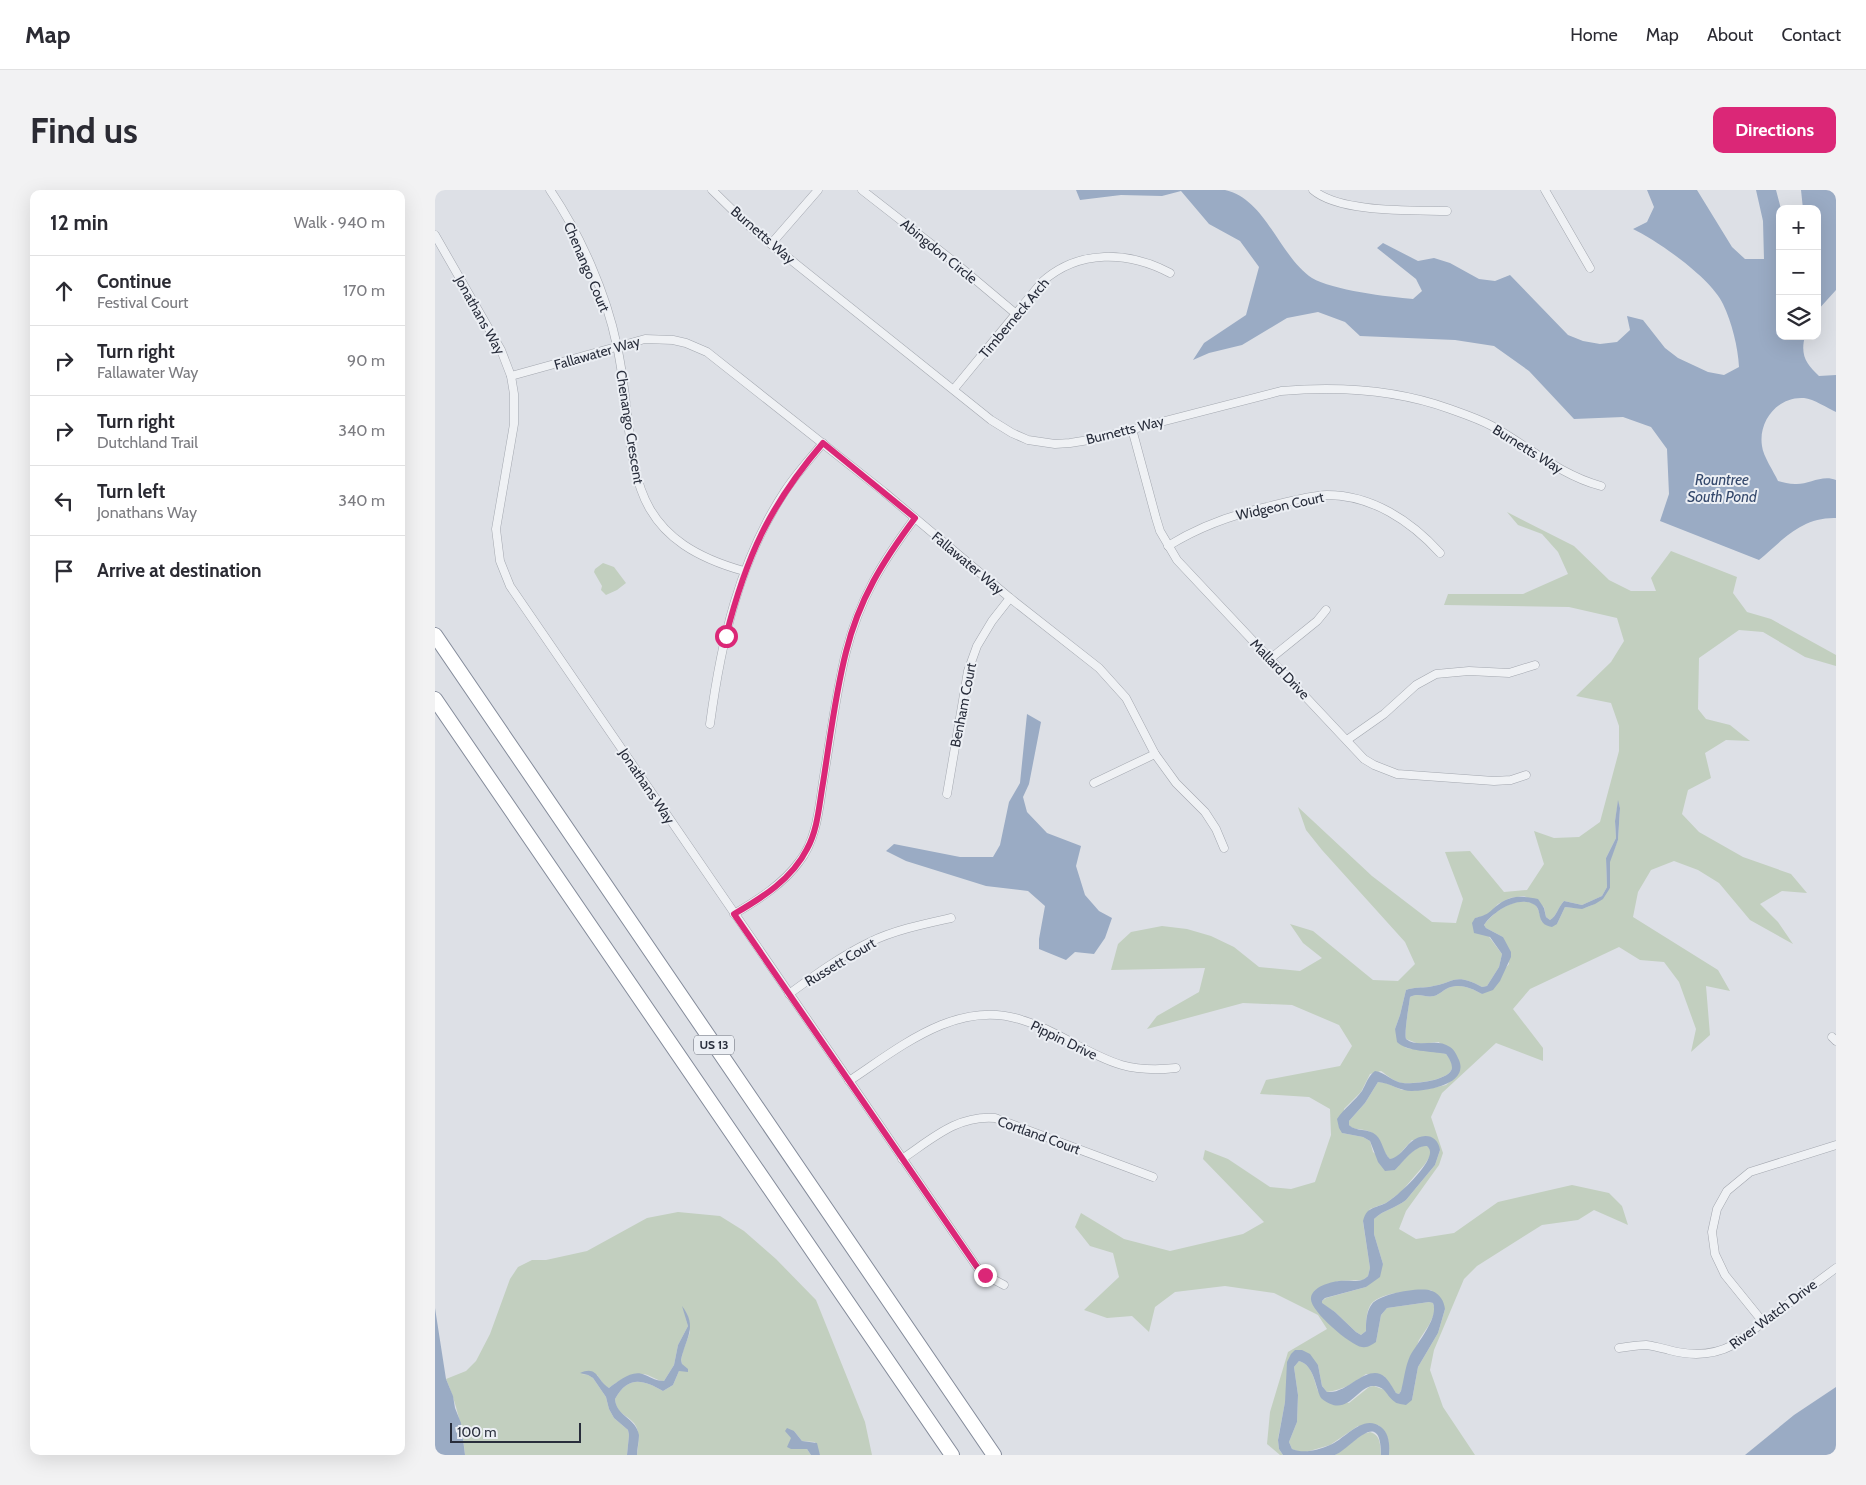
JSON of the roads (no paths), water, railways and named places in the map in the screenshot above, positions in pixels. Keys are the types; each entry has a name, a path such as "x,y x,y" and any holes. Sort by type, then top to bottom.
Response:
{"highway":[{"name":"US 13","path":"435,636 994,1455"},
{"name":"US 13","path":"435,699 952,1455"}],"street":[{"name":"Chenango Court","path":"550,190 585,253 612,326 617,346"},
{"name":"Burnetts Way","path":"712,190 750,227 954,390 997,424 1028,440 1039,443 1070,444 1281,391 1341,388 1389,392 1439,405 1491,426 1565,473 1601,486"},
{"path":"771,244 818,190"},
{"name":"Abingdon Circle","path":"862,190 953,261 1015,313"},
{"path":"1313,190 1322,197 1353,206 1447,211"},
{"path":"1545,190 1590,268"},
{"name":"Jonathans Way","path":"435,235 501,350 511,376 514,394 514,424 496,529 497,548 504,572 517,596 977,1267 985,1275 1004,1285"},
{"name":"Timberneck Arch","path":"954,390 1015,313 1049,276 1066,267 1089,259 1118,256 1152,264 1170,273"},
{"name":"Fallawater Way","path":"511,376 634,341 656,338 673,340 707,352 823,443 1010,598 1099,668 1126,698 1155,754 1176,783 1205,812 1216,829 1224,848"},
{"name":"Chenango Crescent","path":"617,346 635,474 645,502 655,518 680,541 712,560 745,571"},
{"name":"Mallard Drive","path":"1132,429 1155,518 1168,546 1187,572 1364,759 1380,768 1397,774 1494,781 1511,780 1526,776"},
{"path":"711,724 716,681 726,636 745,571 756,543 781,497 823,443"},
{"name":"Widgeon Court","path":"1168,546 1191,532 1223,518 1309,497 1328,495 1360,499 1389,511 1421,534 1440,553"},
{"path":"734,914 753,903 791,872 807,849 816,822 839,686 854,626 863,601 879,568 915,518"},
{"name":"Benham Court","path":"947,794 967,671 977,646 992,621 1010,598"},
{"path":"1270,658 1317,621 1326,610"},
{"path":"1347,740 1377,719 1416,685 1435,674 1469,670 1509,673 1535,665"},
{"path":"1094,783 1155,754"},
{"name":"Russett Court","path":"789,994 817,973 872,941 902,930 951,918"},
{"name":"Pippin Drive","path":"849,1081 942,1024 975,1015 1021,1019 1047,1030 1092,1054 1126,1066 1159,1070 1176,1068"},
{"name":"Cortland Court","path":"902,1159 960,1122 983,1117 1007,1121 1153,1177"},
{"path":"1763,1322 1725,1275 1715,1254 1712,1232 1717,1209 1727,1191 1750,1172 1836,1145"},
{"name":"River Watch Drive","path":"1619,1348 1645,1345 1683,1354 1714,1353 1733,1345 1836,1268"}],"water":[{"name":"Rountree South Pond","path":"1076,190 1225,190 1239,195 1251,204 1300,268 1312,278 1321,282 1361,292 1413,299 1422,291 1416,279 1377,248 1383,243 1418,261 1434,258 1450,263 1479,279 1495,281 1510,275 1568,335 1583,341 1600,344 1617,342 1630,330 1627,316 1643,320 1665,348 1678,358 1708,372 1724,375 1739,367 1734,335 1723,304 1717,294 1683,261 1633,229 1647,222 1654,207 1647,190 1697,190 1732,247 1745,259 1764,259 1763,221 1756,190 1776,190 1780,205 1776,205 1776,340 1804,340 1803,349 1805,359 1819,376 1836,375 1836,412 1804,398 1786,401 1778,406 1767,419 1763,428 1762,446 1766,459 1778,481 1800,484 1826,478 1836,480 1836,518 1813,521 1803,525 1785,537 1759,560 1660,521 1669,494 1667,449 1651,427 1623,417 1574,419 1529,371 1494,346 1455,340 1360,336 1345,322 1318,312 1287,318 1242,345 1209,353 1193,360 1204,343 1246,315 1259,267 1240,241 1209,224 1181,191 1162,196 1121,195 1080,200"},
{"path":"1801,190 1836,190 1836,290 1821,307 1821,205 1803,205"},
{"path":"1027,714 1041,722 1029,784 1023,797 1027,812 1047,833 1081,846 1076,866 1085,895 1099,911 1112,918 1105,938 1094,954 1075,952 1066,960 1039,949 1045,906 1028,891 986,886 906,861 886,851 894,844 960,857 993,857 1000,845 1009,802 1020,783"},
{"path":"1618,800 1620,808 1618,840 1610,862 1610,888 1603,899 1582,909 1565,907 1557,924 1552,927 1543,923 1538,909 1533,904 1520,902 1506,907 1493,915 1484,925 1503,937 1511,952 1511,957 1500,981 1493,990 1482,994 1470,988 1457,986 1448,988 1434,996 1416,995 1410,997 1406,1039 1416,1043 1439,1043 1450,1047 1455,1051 1459,1060 1461,1068 1458,1075 1453,1080 1437,1088 1419,1091 1408,1091 1378,1082 1365,1103 1349,1121 1349,1125 1355,1129 1369,1131 1376,1135 1390,1159 1399,1154 1415,1139 1424,1136 1433,1138 1439,1145 1440,1150 1435,1165 1406,1200 1381,1213 1374,1219 1374,1234 1383,1264 1380,1277 1366,1287 1325,1298 1322,1303 1361,1335 1366,1331 1367,1314 1372,1304 1376,1300 1391,1294 1410,1290 1432,1291 1441,1298 1445,1309 1438,1333 1418,1367 1412,1400 1406,1405 1396,1403 1383,1389 1377,1386 1361,1391 1344,1404 1338,1406 1330,1404 1321,1398 1308,1367 1299,1361 1294,1367 1298,1395 1297,1422 1289,1442 1292,1449 1311,1451 1330,1445 1354,1428 1368,1423 1381,1427 1386,1432 1389,1443 1389,1455 1381,1455 1380,1440 1376,1433 1370,1432 1364,1434 1335,1455 1283,1455 1279,1449 1278,1440 1285,1402 1287,1362 1295,1350 1302,1350 1310,1354 1318,1365 1322,1386 1327,1392 1337,1391 1368,1374 1374,1373 1385,1377 1396,1393 1399,1394 1410,1356 1433,1316 1433,1303 1429,1302 1387,1308 1381,1315 1376,1342 1362,1347 1340,1334 1323,1318 1312,1303 1312,1294 1322,1286 1339,1281 1359,1281 1368,1276 1370,1268 1363,1221 1367,1212 1386,1203 1404,1189 1417,1176 1430,1154 1427,1146 1423,1146 1409,1155 1395,1170 1385,1171 1378,1162 1370,1141 1363,1137 1342,1133 1337,1119 1359,1095 1375,1071 1399,1082 1408,1083 1431,1081 1450,1072 1452,1066 1446,1054 1407,1048 1397,1042 1395,1029 1406,990 1429,987 1460,979 1482,987 1487,986 1499,967 1502,954 1490,937 1474,933 1472,923 1475,918 1487,914 1504,901 1518,897 1538,899 1544,908 1546,917 1550,920 1564,901 1582,905 1602,896 1607,887 1606,858 1616,838 1615,821"},
{"path":"682,1306 687,1313 690,1326 681,1360 682,1364 688,1369 688,1372 679,1371 673,1385 663,1391 642,1382 630,1383 625,1386 615,1399 616,1405 634,1425 639,1435 637,1455 627,1455 628,1430 614,1418 606,1397 593,1378 580,1373 586,1371 594,1372 609,1388 626,1377 635,1374 664,1381 674,1365 678,1345 688,1326"},
{"path":"435,1308 446,1379 461,1423 465,1455 435,1455"},
{"path":"1836,1387 1836,1455 1745,1455 1794,1415"},
{"path":"787,1428 794,1431 802,1441 817,1443 820,1455 811,1455 807,1449 791,1449 787,1447 791,1438 785,1431"}]}
